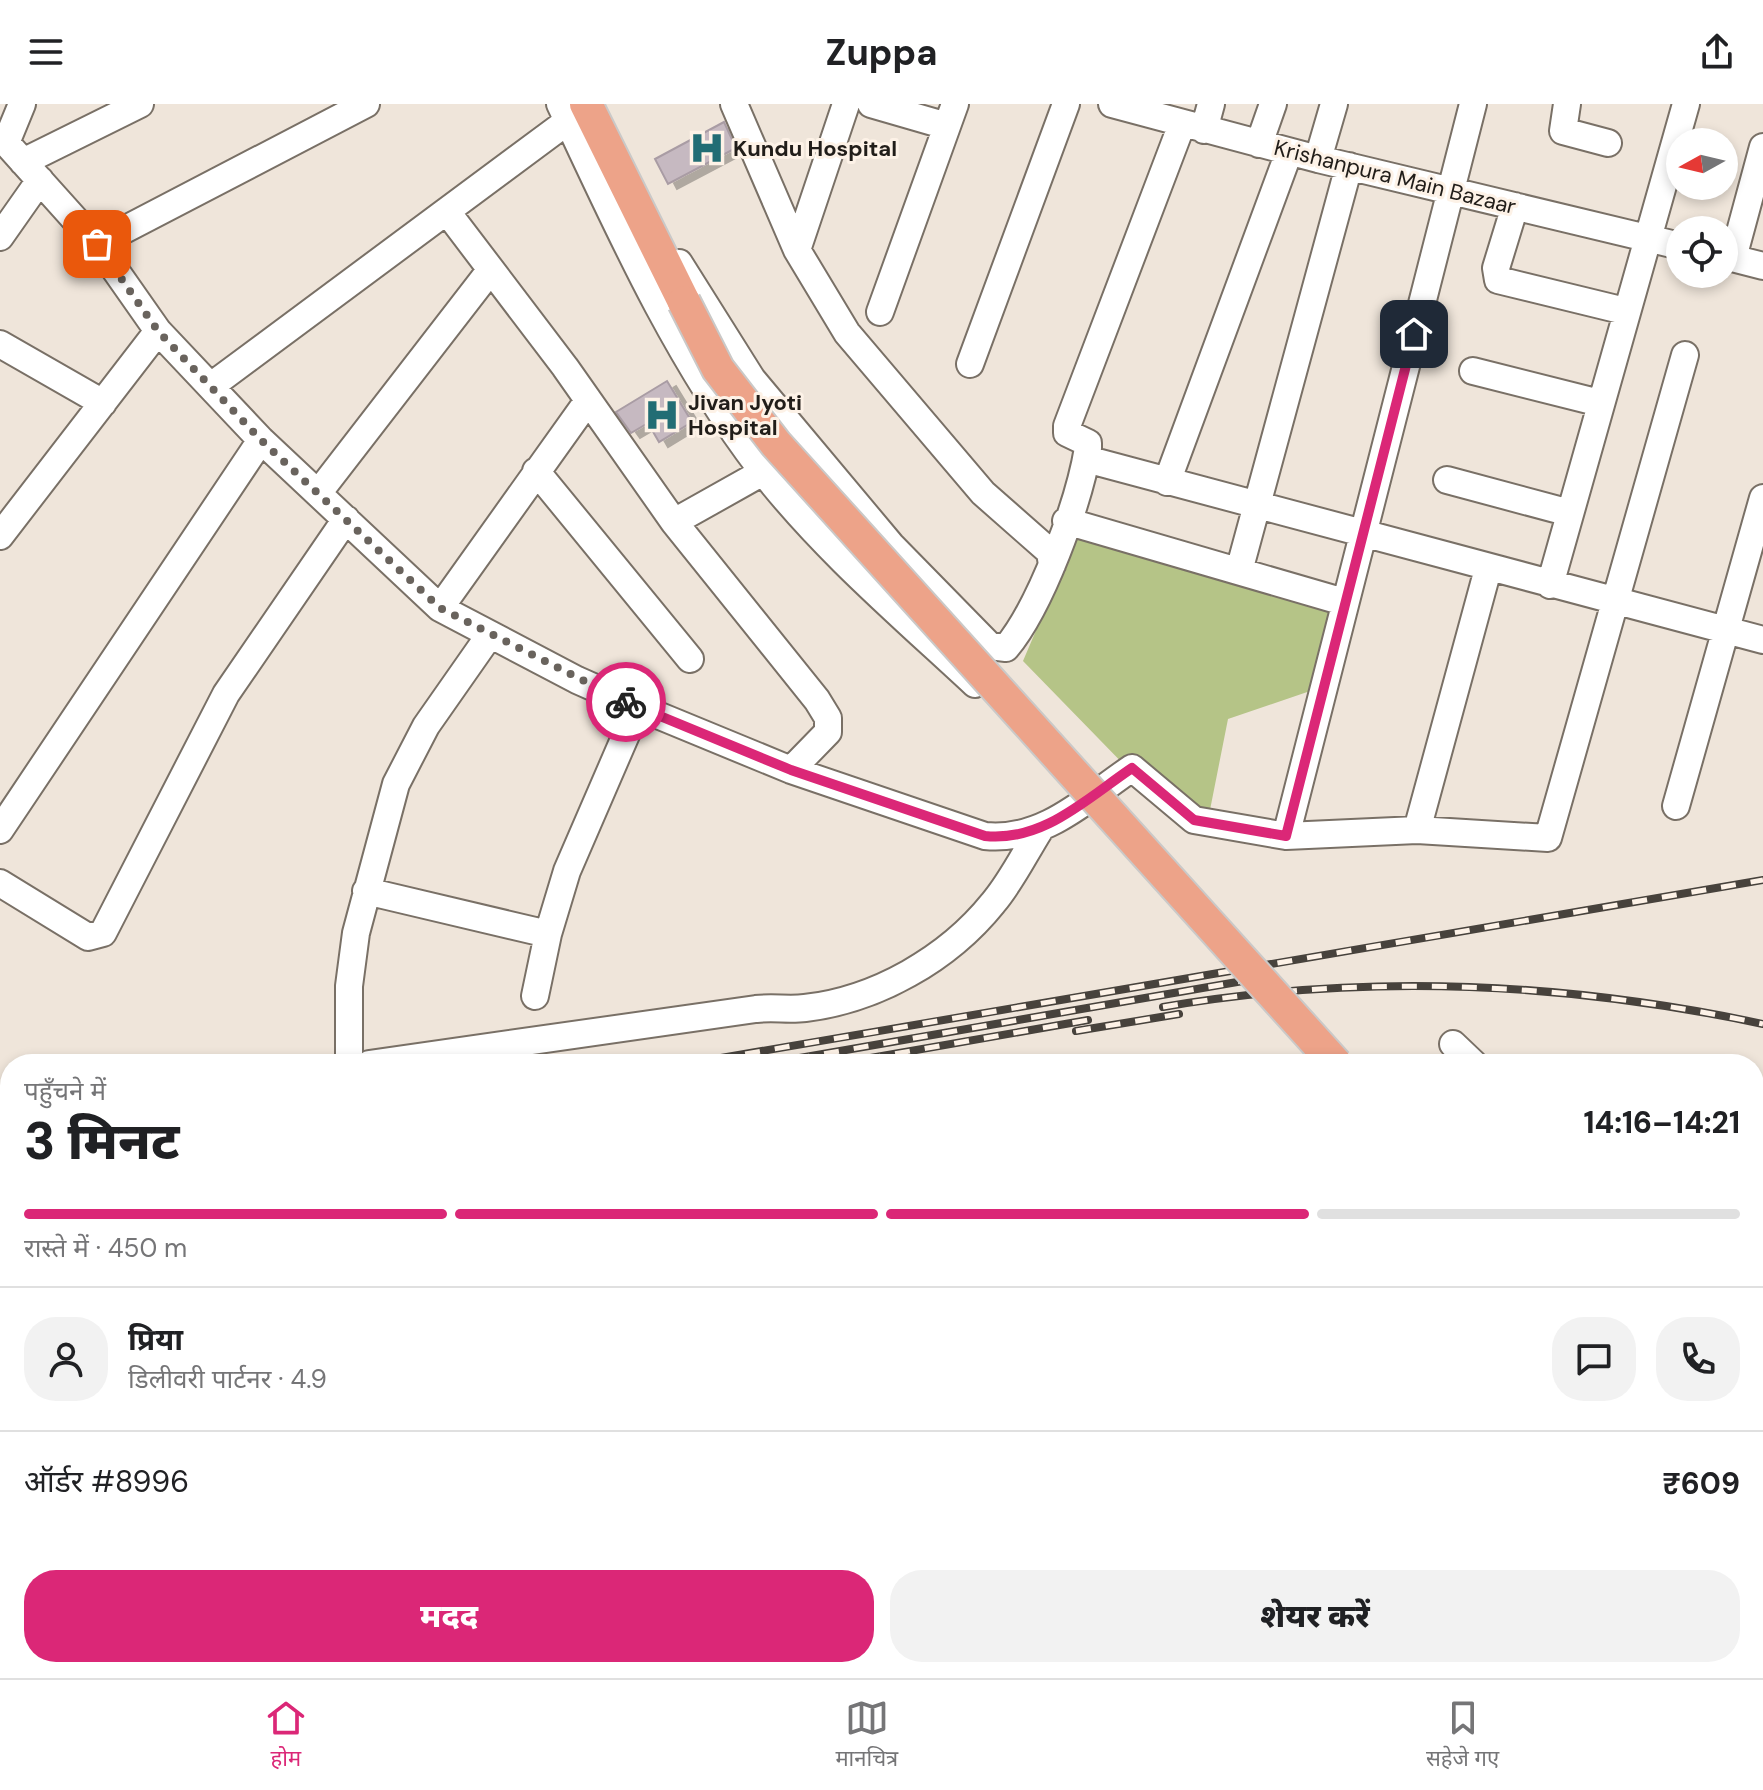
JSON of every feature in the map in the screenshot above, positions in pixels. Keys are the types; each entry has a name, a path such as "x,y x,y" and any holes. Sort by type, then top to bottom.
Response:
{"main road":[{"path":"571,110 637,207 718,369 776,444 1327,1054"}],"street":[{"path":"0,237 17,155 22,104"},
{"path":"17,155 140,104"},
{"path":"97,244 366,104"},
{"path":"734,104 797,250 847,333 983,493 1050,552 1052,565"},
{"path":"797,250 846,104"},
{"path":"871,104 951,115 880,312"},
{"path":"970,364 1066,104"},
{"name":"Krishanpura Main Bazaar","path":"1112,104 1289,152 1666,242"},
{"path":"637,207 680,265 752,379 891,545 990,646 1006,648 1023,628 1052,565 1086,459 1088,443 1070,436 1067,426 1193,127 1211,104"},
{"path":"1259,144 1273,104"},
{"path":"1318,159 1334,104"},
{"path":"1286,836 1473,104"},
{"path":"1567,104 1563,131 1608,143"},
{"path":"1550,585 1645,237 1686,104"},
{"path":"211,386 448,213 571,110 645,281 702,387 763,472 844,561 983,692 1086,799"},
{"path":"1738,226 1763,147"},
{"path":"1167,482 1289,152"},
{"path":"17,155 97,244 158,331 261,440 440,608 489,636 638,707 791,770 985,836 1006,838 1039,831 1132,768 1194,820 1286,836 1417,830 1548,838 1685,355"},
{"path":"1239,571 1349,166"},
{"path":"1515,206 1496,268 1498,280 1625,311"},
{"path":"448,213 489,272 565,367 674,522 817,700 828,718 828,732 825,739 791,770"},
{"path":"1738,260 1763,266"},
{"path":"319,492 489,272"},
{"path":"0,536 158,331"},
{"path":"0,344 103,403"},
{"path":"1473,371 1600,403"},
{"path":"440,608 587,402"},
{"path":"0,830 261,440"},
{"path":"1086,459 1488,569 1763,640"},
{"path":"536,471 690,659"},
{"path":"674,522 763,472"},
{"path":"1447,480 1570,513"},
{"path":"1676,806 1763,498"},
{"path":"0,883 88,937 103,933 226,694 346,519"},
{"path":"1066,521 1344,602"},
{"path":"1417,830 1488,569"},
{"path":"349,1054 349,986 366,891 402,772 426,726 489,636"},
{"path":"535,996 548,934 578,842 638,707"},
{"path":"439,1054 756,1009 804,1009 882,988 914,970 982,915 1002,892 1039,831"},
{"path":"366,891 548,934"},
{"path":"1453,1044 1464,1054"}],"green space":[{"path":"1078,532 1337,611 1316,689 1228,719 1208,820 1174,816 1023,661"}],"building":[{"path":"724,122 736,148 668,184 655,159"},
{"path":"667,381 692,422 659,442 648,423 631,433 616,412"}],"railway":[{"path":"745,1054 1763,880"},
{"path":"823,1054 1266,977"},
{"path":"1163,1007 1313,989 1464,987 1614,999 1763,1024"},
{"path":"1076,1031 1179,1014"},
{"path":"893,1054 1088,1020"}],"way so far":[{"path":"97,244 158,331 261,440 440,608 462,623 626,702"}],"place":[{"name":"Kundu Hospital","path":"707,148"},
{"name":"Jivan Jyoti Hospital","path":"662,415"}],"route":[{"path":"626,702 791,770 985,836 1006,838 1039,831 1132,768 1194,820 1286,836 1414,334"}]}
